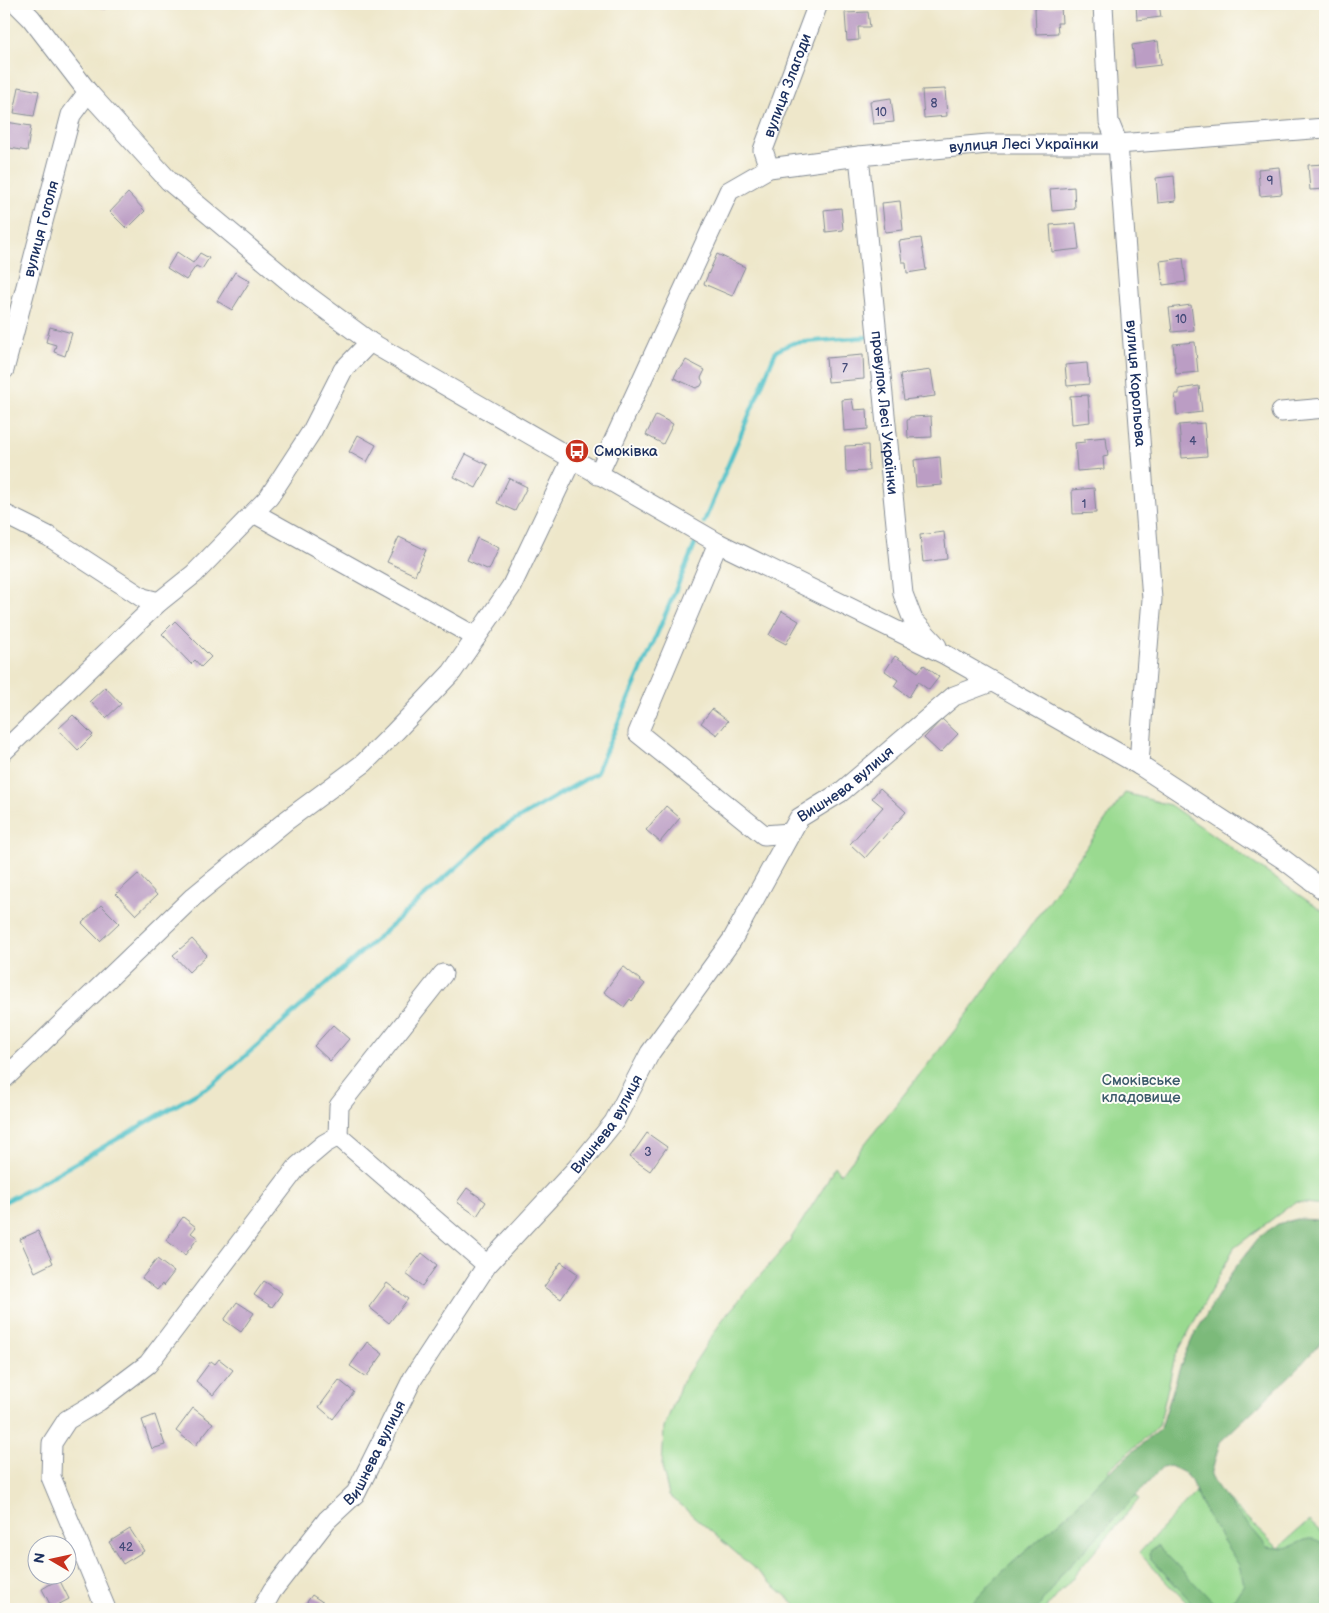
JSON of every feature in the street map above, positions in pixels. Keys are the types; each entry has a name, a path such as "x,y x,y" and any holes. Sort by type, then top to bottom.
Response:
{"street":[{"path":"17,4 31,18 88,92 169,181 297,288 370,342 718,544 944,654 1139,765 1282,860 1325,891"},
{"name":"вулиця Злагоди","path":"769,168 763,150 818,4"},
{"name":"вулиця Корольова","path":"1102,4 1109,122 1118,144 1152,599 1139,765"},
{"name":"вулиця Гоголя","path":"4,370 71,115 88,92"},
{"name":"вулиця Лесі Українки","path":"598,475 729,191 769,168 859,156 988,144 1118,144 1325,128"},
{"name":"провулок Лесі Українки","path":"859,156 903,594 913,620 944,654"},
{"path":"4,751 159,602 194,574 269,496 312,431 343,370 370,342"},
{"path":"1282,412 1325,408"},
{"path":"4,1079 193,897 287,820 364,763 452,672 511,587 572,459"},
{"path":"254,512 476,637"},
{"path":"4,514 48,536 143,598 159,602"},
{"path":"718,544 638,733 764,835 790,833"},
{"name":"Вишнева вулиця","path":"262,1609 272,1591 328,1520 356,1493 413,1378 488,1265 576,1169 614,1122 650,1053 732,940 799,818 841,792 954,696 991,682"},
{"path":"338,1136 339,1106 443,974"},
{"path":"338,1136 488,1265"},
{"path":"106,1609 50,1477 52,1443 67,1420 99,1401 148,1364 298,1166 324,1144 338,1136"}],"green space":[{"name":"Смоківське кладовище","path":"1125,793 1170,805 1325,913 1325,1205 1295,1202 1234,1248 1175,1357 1159,1426 1108,1470 1139,1499 1046,1609 801,1609 669,1495 662,1467 664,1428 682,1382 723,1319 788,1243 824,1187 834,1167 841,1174 970,1011"},
{"path":"1297,1219 1325,1220 1325,1338 1296,1370 1220,1442 1211,1475 1230,1504 1267,1547 1286,1548 1308,1539 1325,1545 1325,1609 1198,1609 1151,1559 1149,1554 1151,1550 1158,1546 1213,1602 1223,1604 1235,1598 1244,1584 1239,1565 1206,1514 1191,1481 1183,1472 1170,1466 1162,1468 1062,1574 1037,1609 967,1609 1001,1573 1068,1514 1103,1477 1161,1428 1180,1367 1193,1337 1232,1272 1260,1236 1278,1224"},
{"path":"1207,1480 1278,1548 1309,1521 1325,1536 1325,1609 1193,1609 1139,1553"}],"building":[{"path":"89,4 106,4 105,9"},
{"path":"1136,4 1159,4 1161,17 1137,20"},
{"path":"1061,6 1062,23 1057,23 1058,33 1036,34 1035,8"},
{"path":"868,12 870,27 858,27 859,40 847,41 845,13"},
{"path":"1158,41 1161,65 1135,68 1132,45"},
{"path":"19,87 39,91 34,116 14,113"},
{"path":"945,89 947,116 924,118 922,90"},
{"path":"891,98 894,122 873,124 870,101"},
{"path":"6,122 31,126 27,151 4,147"},
{"path":"1325,164 1325,189 1310,190 1308,165"},
{"path":"1279,167 1282,194 1260,196 1258,169"},
{"path":"1174,176 1176,201 1158,203 1156,178"},
{"path":"1074,187 1075,209 1052,211 1050,189"},
{"path":"128,193 145,211 127,229 110,212"},
{"path":"900,201 903,230 885,232 882,203"},
{"path":"841,208 843,230 826,232 824,210"},
{"path":"1076,223 1079,249 1052,252 1050,225"},
{"path":"921,238 926,270 907,273 906,262 902,262 899,241"},
{"path":"177,252 193,263 200,253 209,258 202,269 196,266 186,280 167,268"},
{"path":"717,254 745,267 732,296 704,284"},
{"path":"1183,258 1186,282 1163,285 1160,261"},
{"path":"235,272 250,281 232,310 217,301"},
{"path":"1191,305 1194,330 1172,332 1169,308"},
{"path":"50,327 72,333 65,356 54,352 56,345 46,342"},
{"path":"1195,342 1198,372 1176,374 1173,344"},
{"path":"863,355 864,379 828,382 826,358"},
{"path":"686,360 705,370 701,378 703,382 701,386 696,388 674,378 678,369 682,367"},
{"path":"1087,363 1089,384 1067,386 1065,365"},
{"path":"931,370 935,396 904,400 900,374"},
{"path":"1199,386 1202,412 1177,415 1175,394 1179,394 1179,389"},
{"path":"1088,395 1090,422 1072,424 1070,396"},
{"path":"852,399 854,410 867,409 868,429 844,431 842,400"},
{"path":"656,415 673,424 663,444 646,435"},
{"path":"931,416 932,437 908,438 907,421 910,417"},
{"path":"1204,423 1207,456 1182,458 1179,425"},
{"path":"358,435 376,445 367,462 349,452"},
{"path":"1106,437 1108,456 1103,457 1104,469 1077,471 1075,443 1085,442 1085,439"},
{"path":"868,445 869,471 846,472 845,446"},
{"path":"466,454 488,465 476,488 454,477"},
{"path":"940,457 942,485 916,487 914,460"},
{"path":"509,478 527,487 515,511 497,503"},
{"path":"1094,488 1096,513 1073,514 1072,490"},
{"path":"944,532 947,559 923,562 920,535"},
{"path":"399,537 426,550 415,575 387,562"},
{"path":"477,538 499,548 489,570 467,560"},
{"path":"782,611 799,621 786,644 769,635"},
{"path":"175,621 211,657 201,667 195,660 191,664 162,634"},
{"path":"895,656 918,672 924,665 939,677 929,690 918,682 909,697 894,686 898,680 885,671"},
{"path":"105,687 121,704 106,718 90,701"},
{"path":"712,709 728,721 717,735 701,723"},
{"path":"73,715 93,735 78,750 58,729"},
{"path":"942,719 958,734 940,753 924,738"},
{"path":"880,788 906,812 865,858 850,844 883,807 872,798"},
{"path":"666,806 680,818 660,842 646,830"},
{"path":"138,874 157,895 136,915 116,894"},
{"path":"101,905 119,923 100,941 82,923"},
{"path":"192,939 207,955 189,972 173,955"},
{"path":"623,966 645,984 632,1001 630,999 624,1007 604,992"},
{"path":"333,1025 349,1039 330,1061 314,1046"},
{"path":"647,1133 667,1147 650,1171 630,1157"},
{"path":"467,1188 486,1202 477,1216 457,1202"},
{"path":"183,1217 196,1227 191,1233 198,1238 185,1255 166,1240"},
{"path":"38,1231 53,1263 35,1272 20,1239"},
{"path":"422,1253 437,1265 422,1286 406,1274"},
{"path":"157,1259 174,1272 163,1286 162,1284 157,1290 142,1278"},
{"path":"561,1262 578,1274 561,1299 544,1287"},
{"path":"264,1281 282,1293 272,1307 254,1295"},
{"path":"387,1283 408,1299 389,1323 369,1307"},
{"path":"237,1302 254,1313 241,1332 224,1320"},
{"path":"367,1342 383,1354 366,1377 350,1366"},
{"path":"219,1359 233,1370 213,1395 196,1381 211,1361 215,1364"},
{"path":"339,1380 354,1392 333,1419 319,1407"},
{"path":"193,1408 213,1423 195,1446 176,1431"},
{"path":"155,1415 165,1445 152,1449 142,1420"},
{"path":"130,1529 144,1551 123,1564 109,1542"},
{"path":"47,1586 62,1586 69,1599 52,1608 42,1589"},
{"path":"312,1595 330,1607 328,1609 302,1609"}],"waterway":[{"path":"704,522 776,351 793,343 867,337"},
{"path":"4,1202 215,1083 497,831 596,773 695,544"}],"place":[{"name":"Смоківка","path":"577,451"}]}
